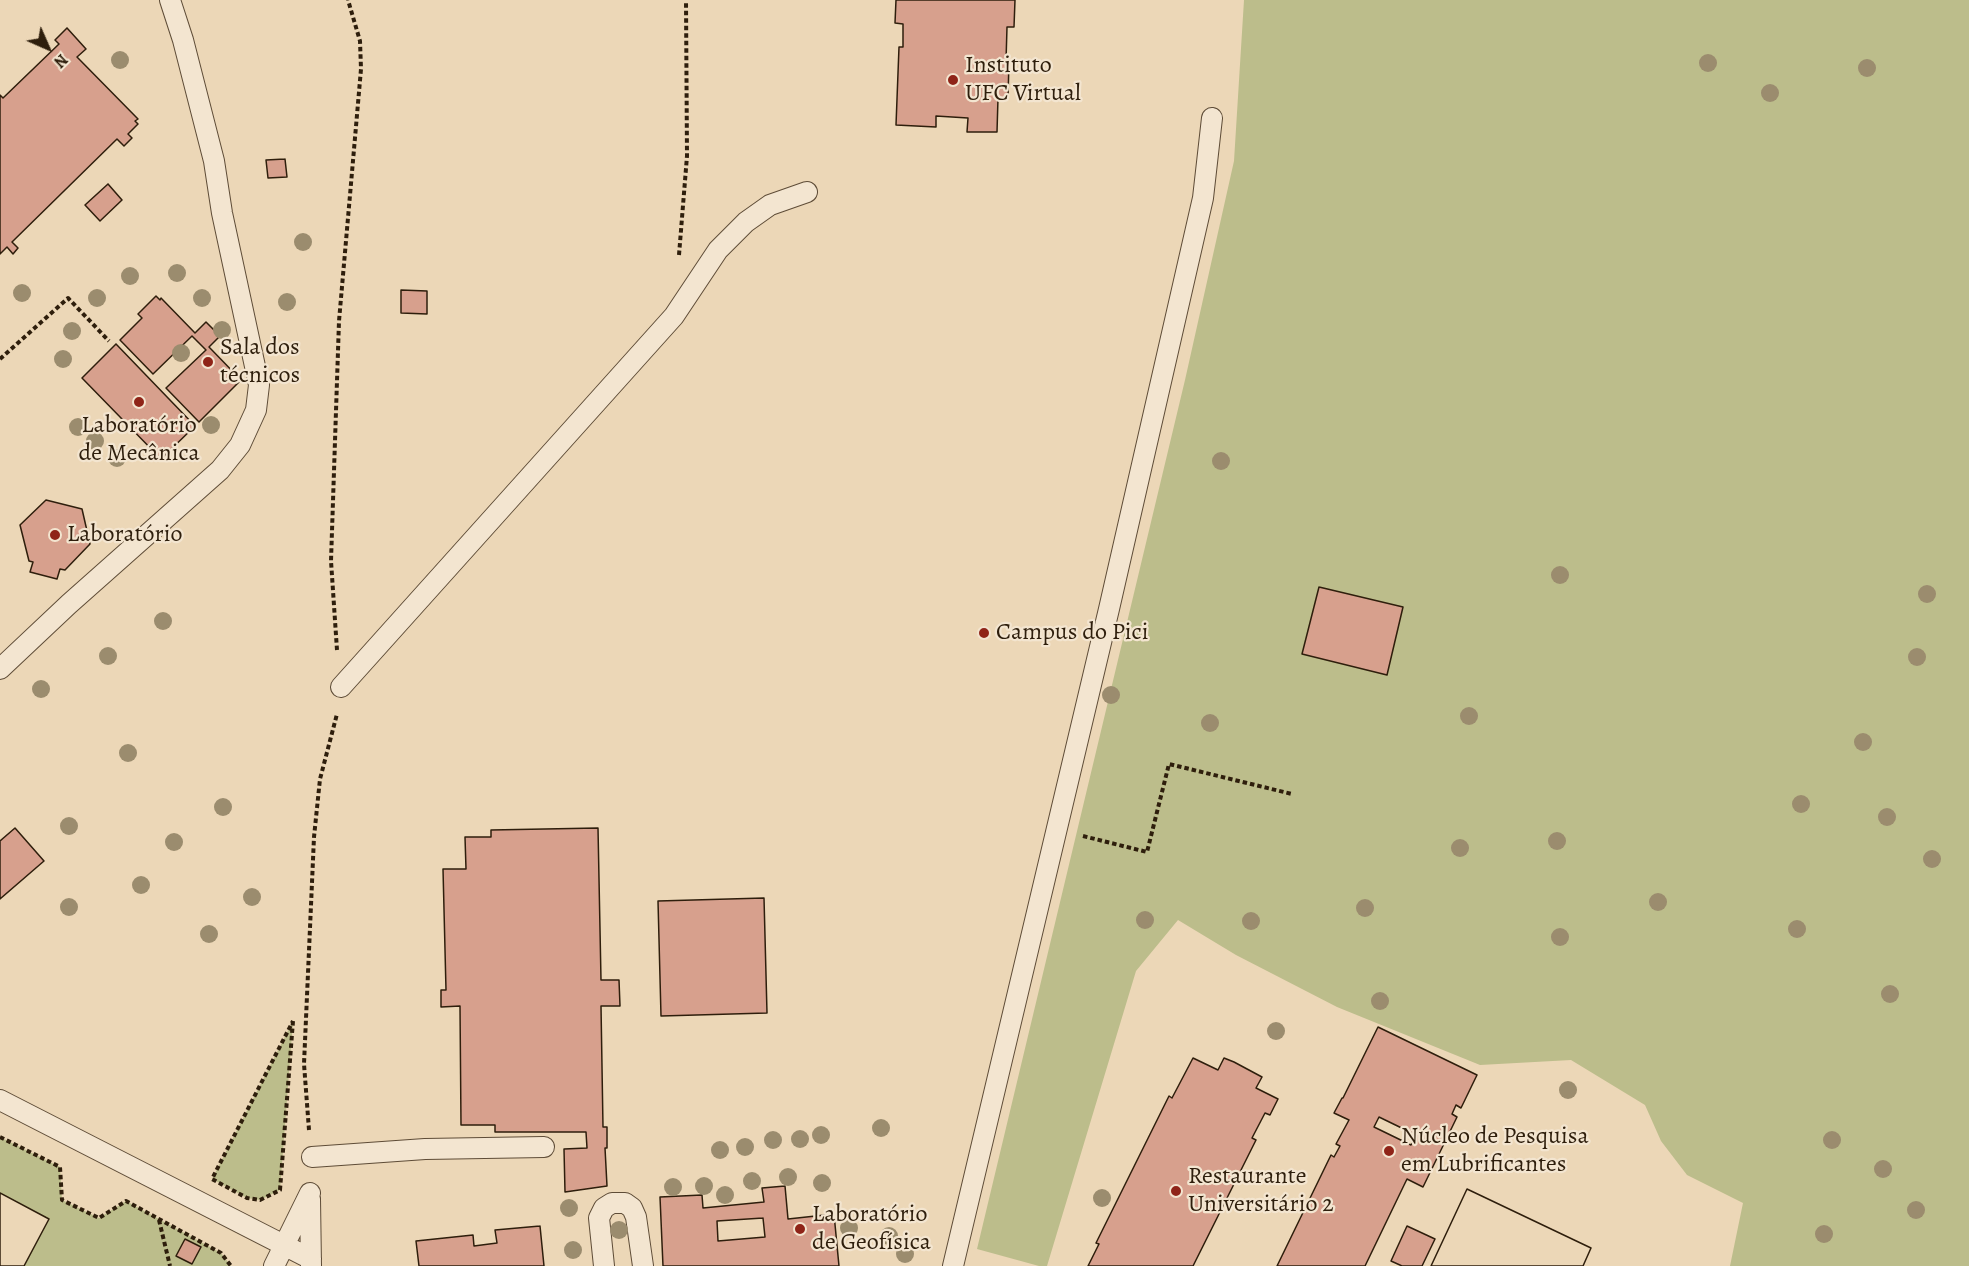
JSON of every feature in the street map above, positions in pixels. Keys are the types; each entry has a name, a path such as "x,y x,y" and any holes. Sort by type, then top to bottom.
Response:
{"lane":[{"path":"0,669 69,604 220,470 240,445 256,410 259,385 222,213 214,161 183,40 170,0"},
{"path":"953,1266 1203,198 1212,118"},
{"path":"341,687 674,316 718,250 746,222 770,205 807,192"},
{"path":"0,1100 285,1245 311,1262"},
{"path":"312,1157 425,1149 544,1147"},
{"path":"274,1266 310,1193 311,1262"},
{"path":"604,1266 599,1218 604,1208 612,1203 626,1203 632,1208 636,1217 643,1266"}],"path":[{"path":"312,1157 304,1064 314,837 320,779 336,720 341,687 335,639 331,561 339,321 361,69 359,33 348,0"},
{"path":"678,259 687,156 686,1"},
{"path":"0,359 68,298 109,341"},
{"path":"1056,830 1147,852 1169,764 1292,794"},
{"path":"293,1021 280,1190 260,1200 247,1198 212,1179 293,1021"},
{"path":"0,1137 60,1167 62,1200 99,1218 126,1201 221,1253 231,1266"},
{"path":"159,1219 170,1266"}],"green space":[{"path":"1244,0 1969,0 1969,1266 1730,1266 1743,1203 1687,1175 1661,1141 1645,1105 1571,1060 1480,1065 1337,1007 1236,955 1178,920 1136,971 1047,1266 1039,1266 977,1249 1185,380 1234,161"},
{"path":"293,1021 280,1190 260,1200 247,1198 212,1179"},
{"path":"0,1137 60,1167 62,1200 99,1218 126,1201 221,1253 231,1266 24,1266 49,1219 0,1193"}],"building":[{"name":"Instituto UFC Virtual","path":"896,0 1015,0 1014,27 1007,27 1008,98 998,98 997,132 967,132 968,118 936,116 936,127 896,125 899,47 903,47 903,24 895,23"},
{"path":"67,28 86,49 77,57 138,119 135,121 138,124 128,134 132,138 124,146 117,139 12,242 18,248 13,254 7,247 0,254 0,95 3,98 59,44 55,40"},
{"path":"285,159 287,177 268,178 266,160"},
{"path":"108,184 122,200 100,221 85,205"},
{"path":"401,290 427,291 427,314 401,313"},
{"name":"Sala dos técnicos","path":"156,296 160,300 161,298 195,333 206,322 220,336 209,347 241,380 199,422 166,388 206,350 192,336 153,374 120,340 142,318 138,314"},
{"name":"Laboratório de Mecânica","path":"116,344 195,426 161,459 82,378"},
{"name":"Laboratório","path":"46,500 82,509 90,544 65,570 60,569 57,579 30,572 33,562 29,561 20,525"},
{"path":"1319,587 1403,607 1387,675 1302,654"},
{"path":"15,828 44,861 0,899 0,841"},
{"path":"598,828 601,980 619,980 620,1006 601,1006 603,1127 607,1127 607,1148 605,1148 607,1186 565,1192 564,1149 587,1148 586,1132 495,1132 495,1125 461,1125 460,1006 441,1007 441,990 446,990 443,869 466,869 465,837 491,837 491,830"},
{"path":"764,898 767,1013 661,1016 658,901"},
{"name":"Núcleo de Pesquisa em Lubrificantes","path":"1378,1027 1477,1075 1461,1108 1456,1105 1452,1114 1457,1117 1423,1187 1407,1179 1365,1266 1277,1266 1331,1155 1334,1157 1340,1146 1336,1144 1349,1120 1334,1113","holes":["1379,1117 1416,1135 1411,1145 1374,1127"]},
{"name":"Restaurante Universitário 2","path":"1193,1058 1218,1070 1224,1058 1262,1077 1256,1088 1278,1099 1270,1115 1265,1113 1252,1138 1256,1140 1193,1266 1088,1266 1099,1244 1096,1243 1169,1096 1172,1098"},
{"name":"Laboratório de Geofísica","path":"785,1186 788,1219 834,1214 839,1266 663,1266 660,1197 702,1195 703,1208 764,1202 762,1188","holes":["763,1218 765,1237 718,1241 717,1221"]},
{"path":"1467,1189 1591,1248 1583,1266 1431,1266"},
{"path":"1467,1189 1591,1248 1583,1266 1431,1266"},
{"path":"0,1193 49,1219 24,1266 0,1266"},
{"path":"0,1193 49,1219 24,1266 0,1266"},
{"path":"540,1226 544,1266 419,1266 416,1241 473,1235 474,1246 497,1243 495,1230"},
{"path":"1407,1226 1435,1239 1422,1266 1402,1266 1391,1261"},
{"path":"185,1239 201,1247 192,1264 176,1256"}],"place":[{"name":"Instituto UFC Virtual","path":"953,80"},
{"name":"Sala dos técnicos","path":"208,362"},
{"name":"Laboratório de Mecânica","path":"139,402"},
{"name":"Laboratório","path":"55,535"},
{"name":"Campus do Pici","path":"984,633"},
{"name":"Núcleo de Pesquisa em Lubrificantes","path":"1389,1151"},
{"name":"Restaurante Universitário 2","path":"1176,1191"},
{"name":"Laboratório de Geofísica","path":"800,1229"}]}
